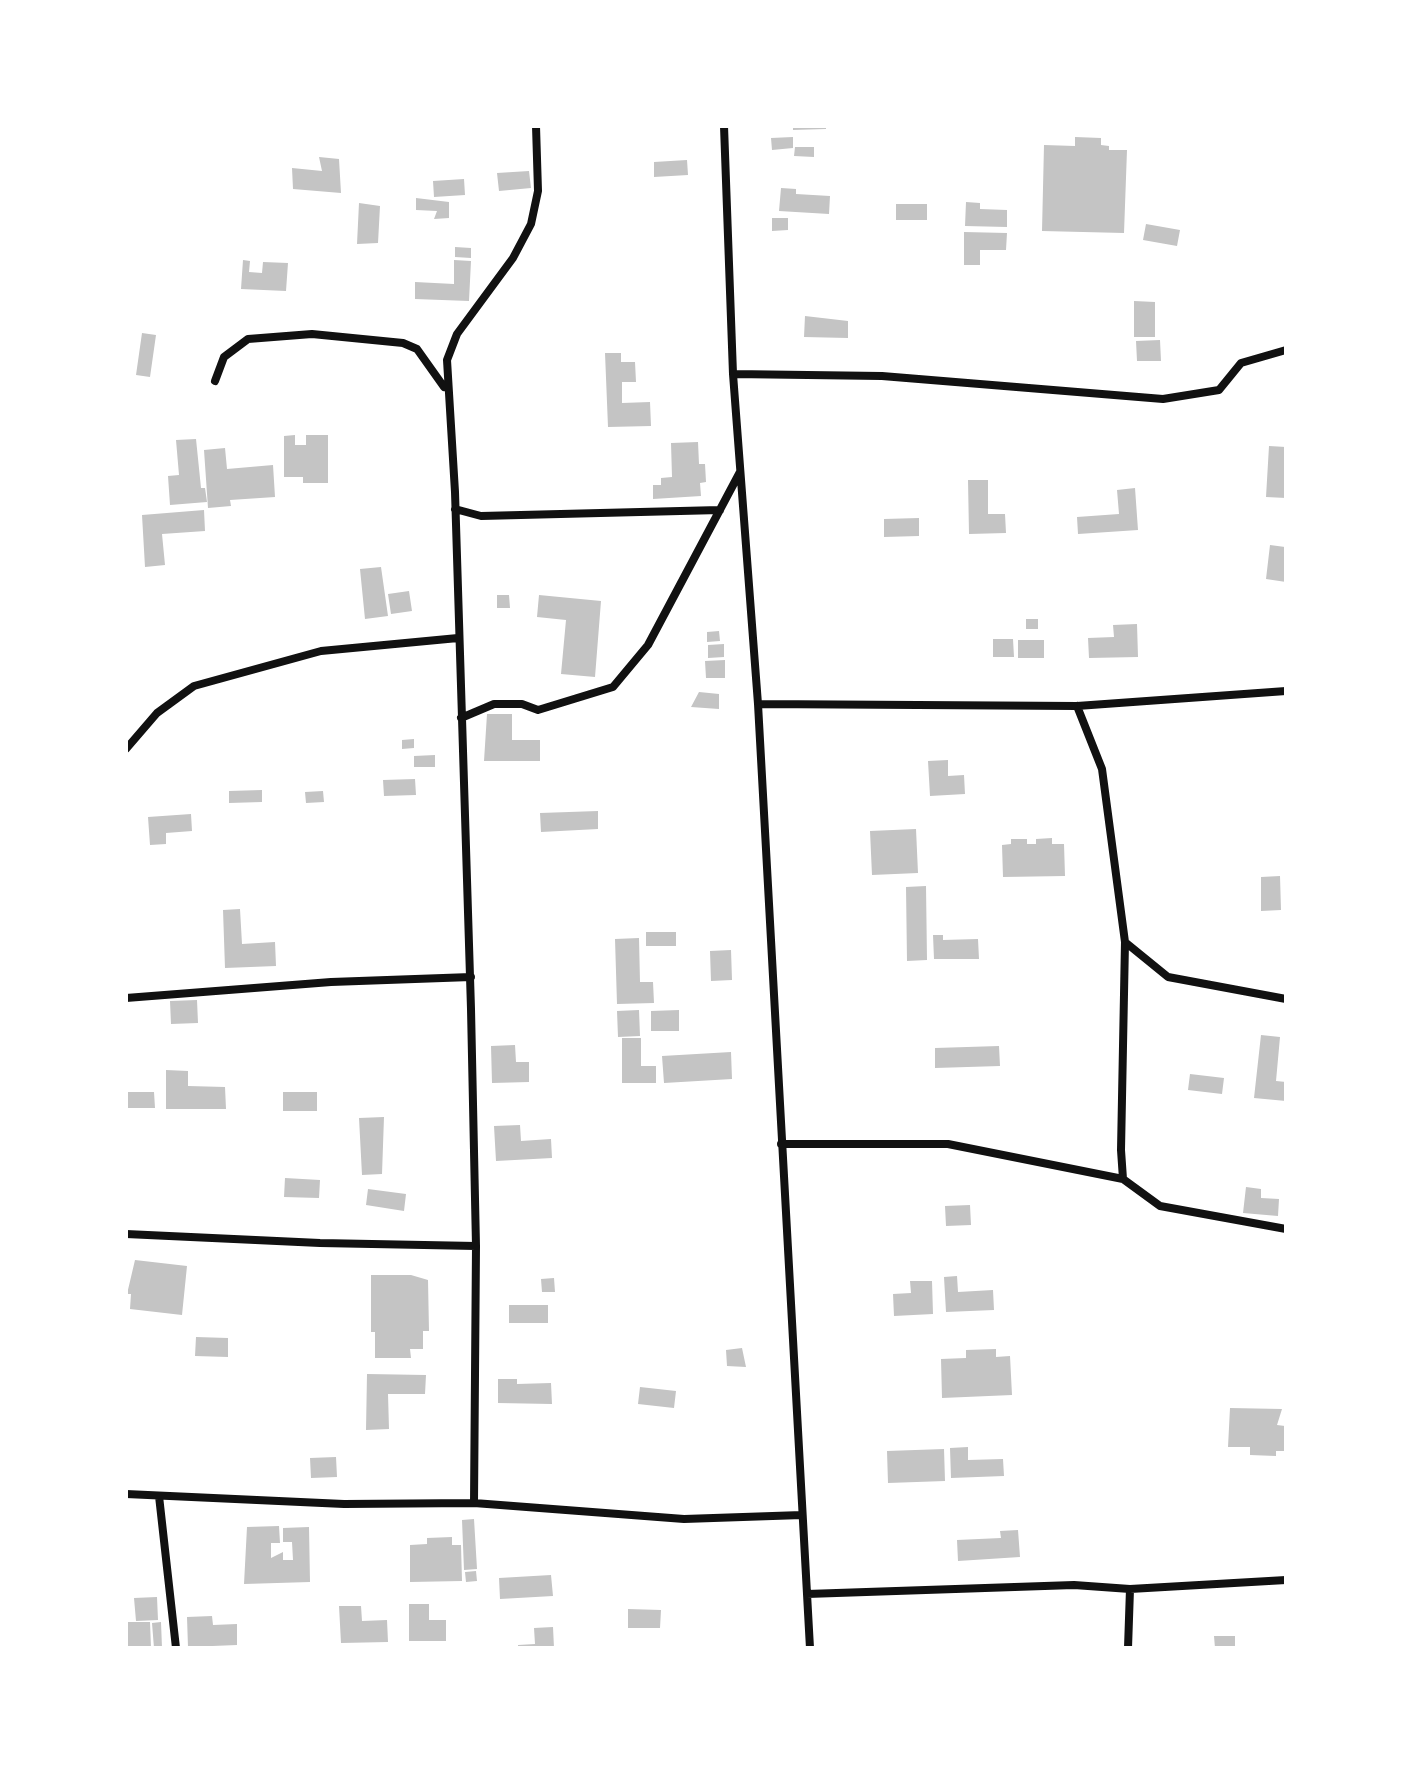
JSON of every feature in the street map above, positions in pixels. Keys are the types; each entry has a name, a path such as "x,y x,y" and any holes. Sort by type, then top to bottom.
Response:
{"street":[{"path":"474,1503 476,1246 471,977 455,509 446,391 450,348 513,258 531,224 538,191 536,126"},
{"path":"724,126 733,374 758,704 810,1648"},
{"path":"215,381 224,357 248,339 351,335 383,338 417,349 437,373 446,391"},
{"path":"733,374 882,376 1163,399 1219,390 1241,363 1286,350"},
{"path":"461,718 494,704 522,704 538,710 613,687 648,645 741,472"},
{"path":"455,509 481,516 720,510"},
{"path":"126,749 157,713 194,686 321,651 458,638"},
{"path":"758,704 1077,706 1286,691"},
{"path":"1077,706 1102,769 1125,942 1123,1179"},
{"path":"1125,942 1168,977 1286,999"},
{"path":"126,998 331,982 471,977"},
{"path":"781,1144 948,1144 1123,1179 1160,1206 1286,1229"},
{"path":"126,1234 476,1246"},
{"path":"126,1494 344,1504 474,1503 668,1519 802,1515"},
{"path":"159,1496 176,1648"},
{"path":"807,1594 1074,1585 1130,1589 1286,1580"},
{"path":"1128,1648 1130,1589"}],"building":[{"path":"793,126 826,126 826,129 793,130"},
{"path":"793,137 793,148 772,150 771,138"},
{"path":"1075,137 1101,138 1101,145 1109,146 1109,150 1127,150 1124,233 1042,231 1044,145 1075,146"},
{"path":"795,147 814,147 814,157 794,156"},
{"path":"319,157 339,159 341,193 293,189 292,168 322,171"},
{"path":"687,160 688,175 654,177 654,162"},
{"path":"529,171 531,188 499,191 497,173"},
{"path":"464,179 465,195 434,197 433,181"},
{"path":"781,188 796,189 796,194 830,196 829,214 779,211"},
{"path":"416,198 449,202 449,218 434,219 437,211 416,210"},
{"path":"966,202 980,203 980,209 1007,210 1007,227 965,226"},
{"path":"359,203 380,206 378,243 357,244"},
{"path":"896,204 927,204 927,220 896,220"},
{"path":"772,218 788,218 788,230 772,231"},
{"path":"1146,224 1180,230 1177,246 1143,240"},
{"path":"964,232 1007,233 1006,250 980,250 980,265 964,265"},
{"path":"455,247 471,248 471,258 455,257"},
{"path":"243,260 250,261 249,272 262,273 263,262 288,263 286,291 241,289"},
{"path":"454,260 471,261 469,301 415,299 415,282 454,284"},
{"path":"1134,301 1155,302 1155,337 1134,337"},
{"path":"805,316 848,321 848,338 804,337"},
{"path":"142,333 156,335 150,377 136,375"},
{"path":"1160,340 1161,361 1137,361 1136,341"},
{"path":"605,353 621,353 621,362 635,362 636,382 622,382 622,403 650,402 651,426 608,427"},
{"path":"295,435 295,445 306,445 306,435 328,435 328,483 303,483 303,477 284,477 284,436"},
{"path":"196,439 201,488 205,488 207,502 170,505 168,476 179,475 176,440"},
{"path":"698,442 699,464 705,464 706,482 700,483 701,496 653,499 653,485 661,485 661,478 672,477 671,443"},
{"path":"1269,446 1286,447 1286,498 1266,497"},
{"path":"225,448 227,469 273,465 275,497 230,500 231,506 208,508 204,450"},
{"path":"968,480 988,480 988,514 1005,514 1006,533 969,534"},
{"path":"1135,488 1138,530 1078,534 1077,517 1119,514 1117,490"},
{"path":"204,510 205,531 162,534 165,565 145,567 142,515"},
{"path":"919,518 919,536 884,537 884,519"},
{"path":"1270,545 1285,547 1286,582 1266,579"},
{"path":"381,567 388,616 365,619 360,569"},
{"path":"409,591 412,611 391,614 388,594"},
{"path":"497,595 509,595 510,608 497,608"},
{"path":"539,595 601,601 595,677 561,674 566,620 537,617"},
{"path":"1026,619 1038,619 1038,629 1026,629"},
{"path":"1137,624 1138,657 1089,658 1088,638 1114,637 1113,625"},
{"path":"719,631 720,641 707,642 707,632"},
{"path":"993,639 1013,639 1014,657 993,657"},
{"path":"1018,640 1044,640 1044,658 1018,658"},
{"path":"724,644 724,657 708,658 708,645"},
{"path":"725,660 725,678 706,678 705,661"},
{"path":"699,692 719,694 719,709 691,707"},
{"path":"487,714 512,714 512,740 540,740 540,761 484,761"},
{"path":"414,739 414,748 402,749 402,740"},
{"path":"435,755 435,767 414,767 414,756"},
{"path":"948,760 948,776 964,775 965,794 930,796 928,761"},
{"path":"415,779 416,795 384,796 383,780"},
{"path":"262,790 262,802 229,803 229,791"},
{"path":"323,791 324,802 306,803 305,792"},
{"path":"598,811 598,829 541,832 540,813"},
{"path":"191,814 192,831 166,833 166,844 150,845 148,817"},
{"path":"916,829 918,873 872,875 870,831"},
{"path":"1052,838 1052,844 1064,844 1065,876 1003,877 1002,845 1011,844 1011,839 1027,839 1027,844 1036,844 1036,839"},
{"path":"1280,876 1281,910 1261,911 1261,877"},
{"path":"926,886 927,960 907,961 906,887"},
{"path":"240,909 242,944 275,942 276,966 225,968 223,910"},
{"path":"646,932 676,932 676,946 646,946"},
{"path":"933,935 943,935 943,940 978,939 979,959 934,959"},
{"path":"639,938 640,982 653,982 654,1003 617,1004 615,939"},
{"path":"731,950 732,980 711,981 710,951"},
{"path":"197,1000 198,1023 171,1024 170,1001"},
{"path":"639,1010 640,1036 618,1037 617,1011"},
{"path":"679,1010 679,1031 651,1031 651,1011"},
{"path":"1261,1035 1280,1037 1276,1081 1286,1082 1286,1101 1254,1098"},
{"path":"622,1038 641,1038 641,1066 656,1066 656,1083 622,1083"},
{"path":"515,1045 516,1062 529,1062 529,1082 492,1083 491,1046"},
{"path":"999,1046 1000,1066 935,1068 935,1048"},
{"path":"731,1052 732,1079 664,1083 662,1056"},
{"path":"166,1070 188,1071 188,1086 225,1087 226,1109 166,1109"},
{"path":"1190,1074 1224,1078 1222,1094 1188,1090"},
{"path":"126,1092 154,1092 155,1108 126,1108"},
{"path":"283,1092 317,1092 317,1111 283,1111"},
{"path":"384,1117 382,1174 362,1175 359,1118"},
{"path":"520,1125 521,1141 551,1139 552,1158 496,1161 494,1126"},
{"path":"285,1178 320,1180 319,1198 284,1197"},
{"path":"1246,1187 1261,1189 1261,1198 1279,1199 1278,1216 1243,1213"},
{"path":"368,1189 406,1194 404,1211 366,1205"},
{"path":"970,1205 971,1225 946,1226 945,1206"},
{"path":"135,1260 187,1266 182,1315 130,1309 131,1294 127,1294"},
{"path":"371,1275 411,1275 428,1280 429,1331 423,1331 423,1349 410,1349 411,1358 375,1358 375,1332 371,1332"},
{"path":"957,1276 958,1292 993,1290 994,1310 946,1312 944,1277"},
{"path":"554,1278 555,1292 542,1292 541,1279"},
{"path":"910,1281 932,1281 933,1314 894,1316 893,1294 911,1293"},
{"path":"509,1305 548,1305 548,1323 509,1323"},
{"path":"196,1337 228,1338 228,1357 195,1356"},
{"path":"742,1348 746,1367 727,1366 726,1350"},
{"path":"996,1349 996,1357 1010,1356 1012,1395 942,1398 941,1359 966,1358 966,1350"},
{"path":"367,1374 426,1375 425,1394 388,1394 389,1429 366,1430"},
{"path":"498,1379 517,1379 517,1384 551,1383 552,1404 498,1403"},
{"path":"640,1387 676,1391 674,1408 638,1404"},
{"path":"1230,1408 1282,1409 1277,1425 1285,1426 1284,1451 1276,1451 1276,1456 1250,1455 1250,1447 1228,1447"},
{"path":"968,1447 968,1460 1003,1459 1004,1476 951,1478 950,1448"},
{"path":"944,1449 945,1481 888,1483 887,1451"},
{"path":"336,1457 337,1477 311,1478 310,1458"},
{"path":"474,1519 477,1569 464,1570 462,1520"},
{"path":"279,1526 280,1543 271,1543 271,1558 283,1552 283,1560 293,1560 292,1542 283,1542 283,1528 309,1527 310,1582 244,1584 247,1527"},
{"path":"1018,1530 1020,1557 958,1561 957,1540 1001,1538 1000,1531"},
{"path":"452,1537 452,1545 461,1545 462,1581 410,1582 410,1545 427,1544 427,1538"},
{"path":"476,1571 477,1581 466,1582 465,1572"},
{"path":"551,1575 553,1596 500,1599 499,1578"},
{"path":"157,1597 158,1620 136,1621 134,1598"},
{"path":"409,1604 429,1604 429,1620 446,1620 446,1641 409,1641"},
{"path":"339,1606 361,1606 362,1621 387,1620 388,1642 341,1643"},
{"path":"628,1609 661,1610 660,1628 628,1628"},
{"path":"212,1616 213,1625 237,1624 237,1645 188,1647 187,1617"},
{"path":"126,1622 150,1622 151,1648 126,1648"},
{"path":"161,1622 162,1648 154,1648 152,1623"},
{"path":"553,1627 554,1648 518,1648 518,1645 535,1644 534,1628"},
{"path":"1214,1636 1235,1636 1235,1648 1215,1648"}]}
